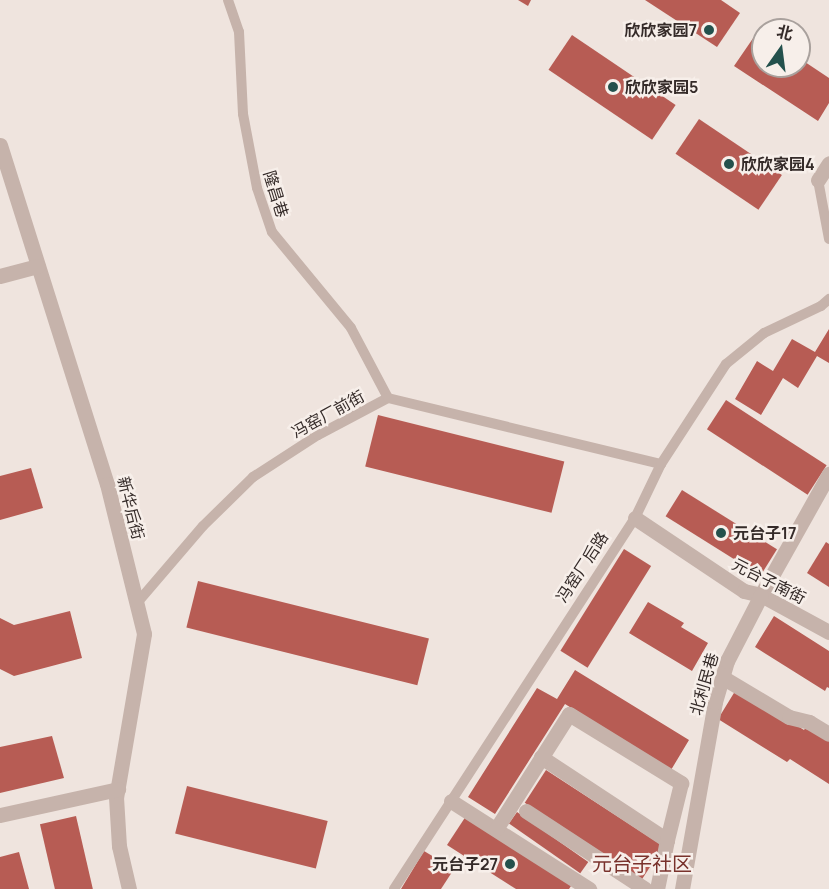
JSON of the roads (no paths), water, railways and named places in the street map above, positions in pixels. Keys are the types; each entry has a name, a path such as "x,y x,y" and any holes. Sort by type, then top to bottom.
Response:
{"street":[{"name":"新华后街","path":"0,145 107,484 144,634 118,789 118,846 129,889"},
{"path":"818,180 829,163"},
{"path":"0,276 38,266"},
{"name":"北利民巷","path":"682,889 715,702 727,661 829,474"},
{"name":"元台子南街","path":"635,518 744,591 761,595 829,632"},
{"path":"722,677 789,717 809,722 829,734"},
{"path":"496,829 569,714 681,783 657,889"},
{"path":"541,758 667,840"},
{"path":"0,815 118,789"},
{"path":"451,801 589,889"},
{"path":"526,811 645,889"}],"lane":[{"name":"隆昌巷","path":"228,0 239,32 243,114 257,188 272,232 351,328 388,398"},
{"path":"818,180 829,239"},
{"name":"冯窑厂后路","path":"394,889 635,518 661,464 726,364 764,333 821,306 829,299"},
{"name":"冯窑厂前街","path":"137,603 203,526 253,477 318,435 388,398 661,464"}],"place":[{"name":"欣欣家园7","path":"709,30"},
{"name":"欣欣家园5","path":"613,87"},
{"name":"欣欣家园4","path":"729,164"},
{"name":"元台子17","path":"721,533"},
{"name":"元台子27","path":"510,864"}],"district":[{"name":"元台子社区","path":"642,863"}]}
